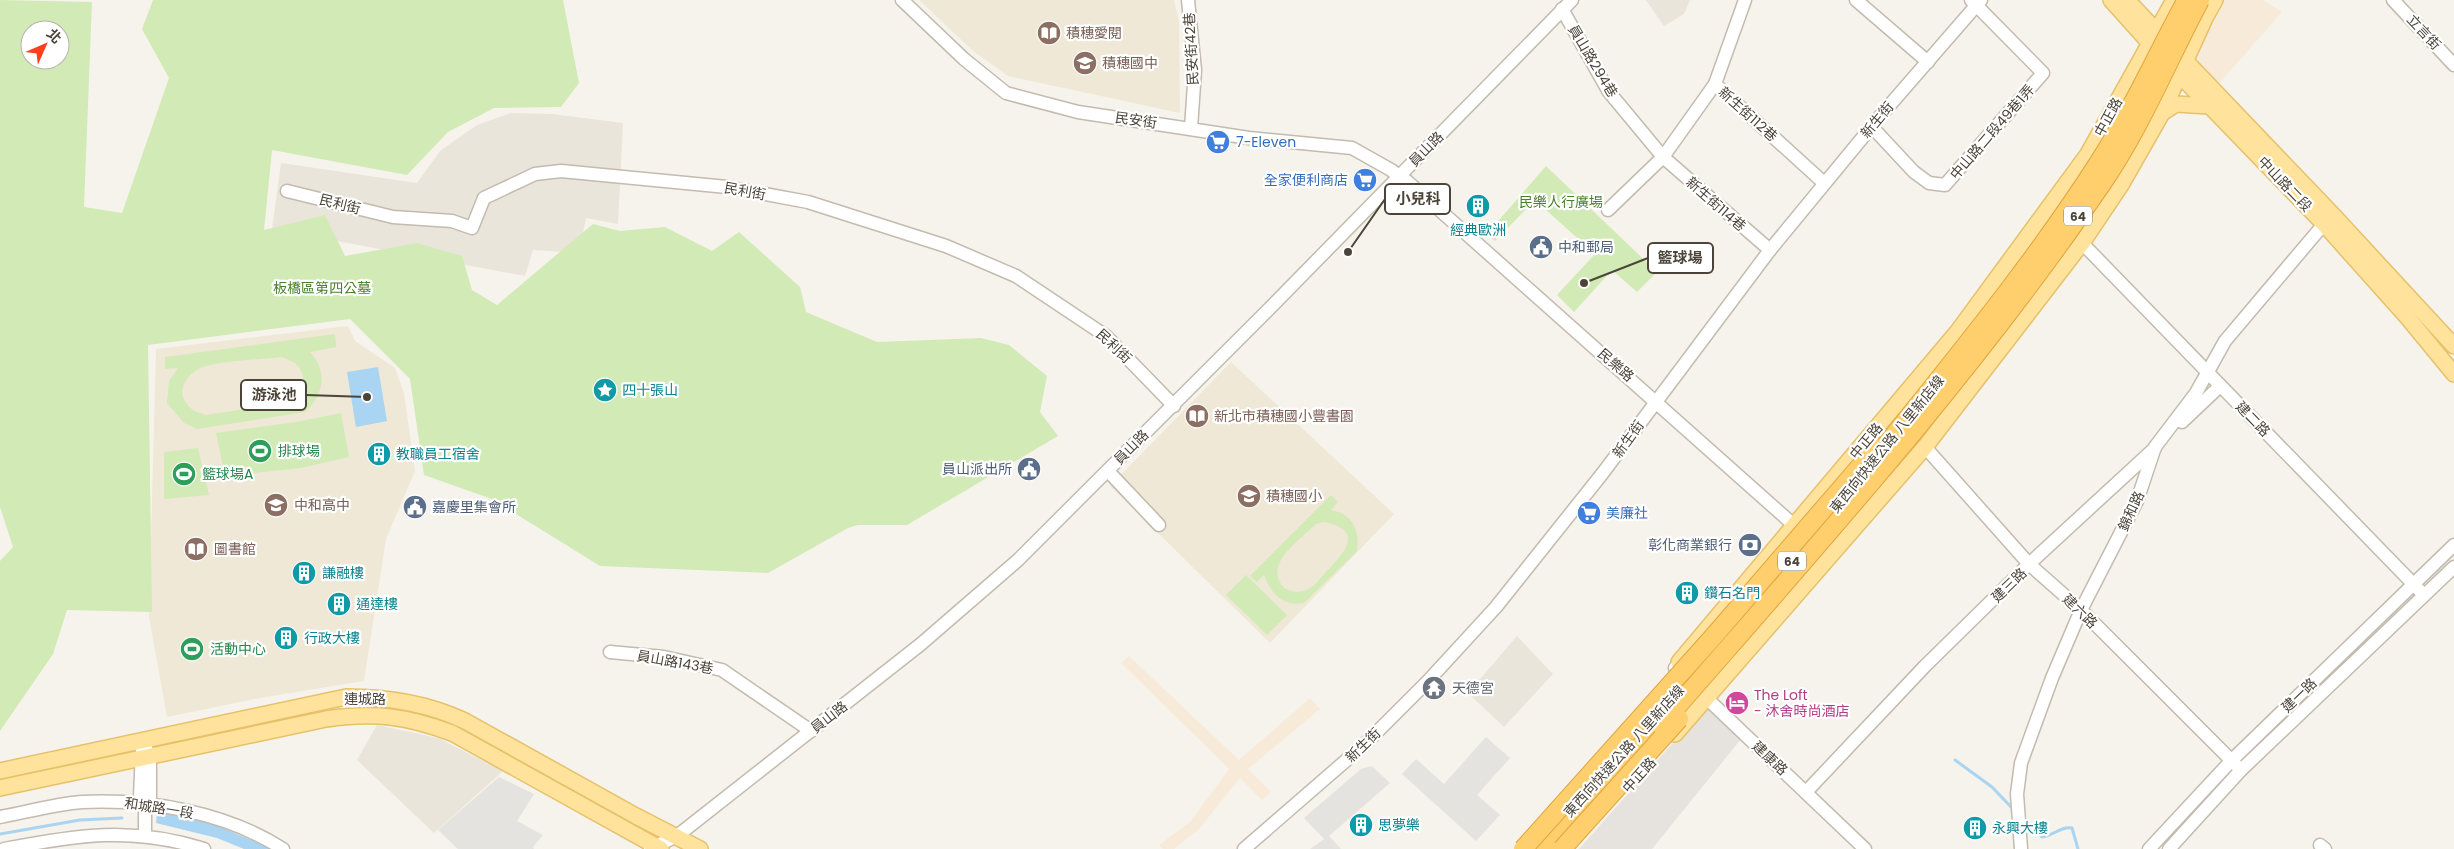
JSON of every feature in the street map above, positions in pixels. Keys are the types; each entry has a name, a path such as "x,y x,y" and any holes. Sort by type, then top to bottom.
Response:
{"highway":[{"name":"東西向快速公路 八里新店線","path":"1535,849 1720,645 1822,525 2008,291 2099,162 2126,118 2186,0"},
{"name":"東西向快速公路 八里新店線","path":"1550,849 1661,725 1928,415 2028,286 2102,184 2150,101 2200,0"},
{"path":"1523,849 1713,637 1864,459 1925,397"},
{"path":"1562,849 1668,733 1900,462 1928,415"},
{"path":"1545,849 1692,685"}],"main road":[{"name":"中山路二段","path":"2111,0 2153,37 2328,219 2454,346"},
{"name":"中山路二段","path":"2127,0 2153,37"},
{"name":"中正路","path":"1513,849 1674,668 1958,331 2088,154 2174,0"},
{"path":"1692,685 1918,417 2028,277 2104,167 2132,122 2167,52 2174,0"},
{"name":"中正路","path":"1571,849 1707,699 1925,447 2082,243 2121,185 2162,113 2215,0"},
{"path":"2167,52 2205,18"},
{"name":"中山路二段","path":"2182,67 2209,106 2328,219 2454,374"},
{"path":"2162,113 2176,104 2209,106"},
{"name":"連城路","path":"0,771 143,742 346,697 384,697 448,713 465,721 636,816 700,849"},
{"name":"連城路","path":"0,788 336,717 379,714 414,720 460,738 655,848"}],"street":[{"name":"民安街","path":"902,0 964,59 1006,93 1078,112 1249,138 1352,148 1400,175"},
{"name":"民安街42巷","path":"1188,0 1195,70 1191,128"},
{"name":"員山路","path":"655,848 677,836 811,731 937,631 1018,560 1174,406 1572,0"},
{"path":"1715,84 1745,0"},
{"path":"1856,0 1928,62"},
{"name":"立言街","path":"2393,0 2454,65"},
{"name":"新生街","path":"1244,849 1365,744 1428,681 1496,607 1554,536 1770,250 1976,2"},
{"name":"中山路二段49巷1弄","path":"1872,127 1914,172 1929,183 1945,185 2043,73 1976,2"},
{"name":"員山路294巷","path":"1562,9 1609,92 1664,157"},
{"name":"新生街112巷","path":"1608,210 1664,157 1715,84 1824,183"},
{"name":"新生街114巷","path":"1664,157 1770,250"},
{"name":"民利街","path":"287,191 392,217 452,221 472,228 484,198 535,174 562,171 728,187 808,202 946,246 1016,276 1106,336 1174,406"},
{"name":"民樂路","path":"1400,175 1656,401 1830,558"},
{"name":"錦和路","path":"2021,849 2017,794 2022,763 2052,678 2081,610 2137,501 2155,447 2179,417 2226,341 2247,313 2328,219"},
{"name":"建二路","path":"2082,243 2424,595"},
{"name":"建三路","path":"1806,792 1925,666 2030,564 2220,386"},
{"name":"建六路","path":"1925,447 2030,564 2081,610 2241,770"},
{"path":"1108,471 1159,525"},
{"name":"建一路","path":"2149,849 2232,760 2454,545"},
{"name":"建一路","path":"2168,849 2241,770 2454,568"},
{"name":"員山路143巷","path":"610,652 664,657 722,670 811,731"},
{"name":"建康路","path":"1674,668 1865,849"},
{"path":"143,742 145,758 140,797 145,804 145,836"},
{"name":"和城路一段","path":"0,817 81,802 145,804 204,815 242,828 283,849"},
{"path":"4,849 69,836 119,834 178,841 204,849"}],"shaded area":[{"name":"積穗國中","path":"919,0 1174,0 1179,21 1180,113 1008,76 973,51"},
{"path":"1646,0 1690,0 1684,14 1664,26"},
{"path":"2222,0 2263,0 2282,12 2216,87 2198,65 2201,34"},
{"path":"511,113 552,114 623,123 618,224 586,218 579,253 533,250 525,276 272,229 281,163 417,183 440,151 477,125"},
{"name":"中和高中","path":"348,326 355,341 395,368 404,393 415,471 386,539 364,681 260,698 167,717 149,617 156,349"},
{"name":"積穗國小","path":"1231,362 1394,514 1270,643 1110,486"},
{"path":"1517,636 1553,674 1504,727 1468,693"},
{"path":"1129,656 1239,760 1310,698 1320,709 1248,769 1271,792 1262,800 1240,778 1199,829 1174,849 1163,849 1159,845 1190,822 1229,769 1121,663"},
{"path":"1705,707 1741,739 1652,849 1579,849"},
{"path":"377,725 438,738 503,771 434,833 357,760"},
{"path":"1486,737 1510,758 1477,795 1500,815 1476,841 1402,774 1416,759 1444,784"},
{"path":"1372,766 1390,783 1329,836 1341,849 1310,849 1324,839 1304,818 1361,769"},
{"path":"499,777 534,794 517,821 543,835 533,847 534,849 458,849 438,830"}],"green space":[{"name":"板橋區第四公墓","path":"0,0 92,2 84,207 122,213 169,78 142,29 153,0 563,0 579,83 561,107 494,108 448,132 407,175 272,150 264,230 325,215 345,256 417,243 462,256 472,290 497,305 593,224 620,231 665,227 712,251 739,232 800,287 806,312 877,342 981,338 1009,345 1047,376 1040,412 1058,436 907,525 858,525 848,528 768,573 600,566 492,499 424,475 410,379 350,319 148,345 152,612 67,610 53,654 0,731 0,561 13,547 0,507"},
{"name":"民樂人行廣場","path":"1546,166 1657,272 1637,292 1612,270 1574,312 1557,295 1595,254 1535,200 1495,241 1487,234"},
{"path":"335,334 336,347 310,352 319,367 321,383 320,391 305,412 197,429 184,423 167,403 169,381 178,368 165,369 165,357","holes":["281,357 299,367 303,374 305,386 298,397 286,403 206,415 192,409 183,397 182,392 187,379 195,371 203,367 242,360"]},
{"name":"排球場","path":"341,413 349,457 301,468 225,476 216,433 296,422"},
{"name":"籃球場A","path":"198,448 209,495 164,499 164,452"},
{"path":"1331,495 1338,502 1331,510 1339,512 1350,519 1356,530 1357,551 1304,603 1290,603 1279,598 1270,588 1264,575 1257,582 1250,576","holes":["1323,522 1336,525 1344,530 1348,536 1348,542 1340,557 1309,589 1297,592 1284,588 1278,579 1277,570 1280,561 1286,553 1316,524"]},
{"path":"1246,575 1287,615 1267,635 1226,595"}],"water":[{"path":"378,367 387,421 356,427 347,372"},
{"path":"164,811 218,826 273,849 244,849 217,838 156,823 157,814"}],"waterway":[{"path":"1955,760 1992,787 2013,809"},
{"path":"0,834 80,820 122,818"},
{"path":"2023,819 2042,837 2064,828 2072,828 2078,849"}],"place":[{"name":"積穗愛閱","path":"1049,33"},
{"name":"積穗國中","path":"1085,63"},
{"name":"7-Eleven","path":"1218,142"},
{"name":"全家便利商店","path":"1365,180"},
{"name":"經典歐洲","path":"1478,206"},
{"name":"中和郵局","path":"1541,247"},
{"name":"小兒科","path":"1348,252"},
{"name":"籃球場","path":"1584,283"},
{"name":"四十張山","path":"605,390"},
{"name":"游泳池","path":"367,397"},
{"name":"新北市積穗國小豐書園","path":"1197,416"},
{"name":"排球場","path":"260,451"},
{"name":"教職員工宿舍","path":"379,454"},
{"name":"員山派出所","path":"1029,469"},
{"name":"籃球場A","path":"184,474"},
{"name":"積穗國小","path":"1249,496"},
{"name":"中和高中","path":"276,505"},
{"name":"嘉慶里集會所","path":"415,507"},
{"name":"美廉社","path":"1589,513"},
{"name":"彰化商業銀行","path":"1750,545"},
{"name":"圖書館","path":"196,549"},
{"name":"謙融樓","path":"304,573"},
{"name":"鑽石名門","path":"1687,593"},
{"name":"通達樓","path":"339,604"},
{"name":"行政大樓","path":"286,638"},
{"name":"活動中心","path":"192,649"},
{"name":"天德宮","path":"1434,688"},
{"name":"The Loft - 沐舍時尚酒店","path":"1737,703"},
{"name":"思夢樂","path":"1361,825"},
{"name":"永興大樓","path":"1975,828"}]}
